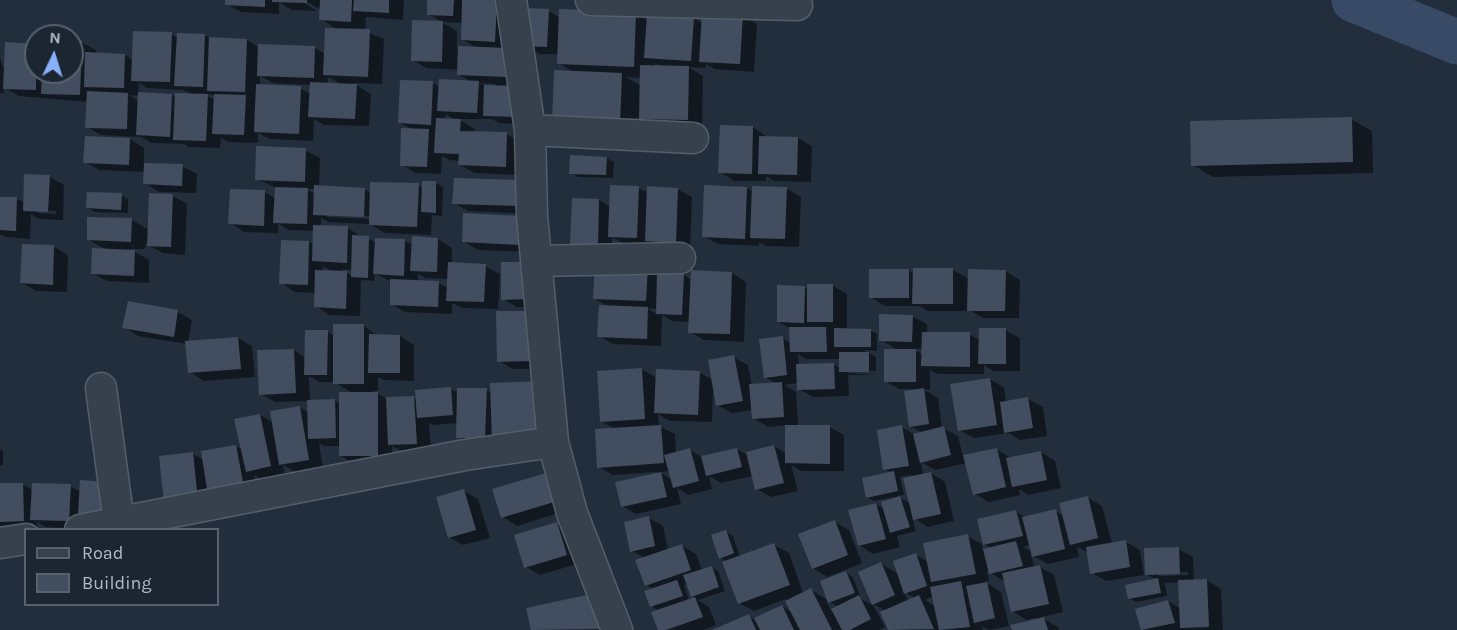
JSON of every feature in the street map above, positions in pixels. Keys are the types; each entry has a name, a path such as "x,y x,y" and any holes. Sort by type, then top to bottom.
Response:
{"street":[{"path":"511,0 530,130 536,261 553,442 572,513 617,630"},
{"path":"591,0 797,5"},
{"path":"530,130 693,138"},
{"path":"536,261 680,258"},
{"path":"101,388 119,523"},
{"path":"91,528 465,455 553,442"},
{"path":"0,543 24,539"}],"building":[{"path":"225,0 265,0 265,7 225,5"},
{"path":"272,0 307,0 307,3 272,2"},
{"path":"320,0 352,0 351,22 319,20"},
{"path":"354,0 389,0 389,13 353,11"},
{"path":"427,0 454,0 453,16 427,15"},
{"path":"462,0 497,0 495,42 461,40"},
{"path":"525,8 549,9 547,47 523,46"},
{"path":"559,9 636,12 634,67 557,64"},
{"path":"702,12 743,14 740,64 699,62"},
{"path":"647,14 694,17 691,61 644,58"},
{"path":"412,20 443,21 442,62 411,61"},
{"path":"325,28 370,29 368,77 323,75"},
{"path":"133,31 172,32 170,82 131,81"},
{"path":"177,33 205,34 203,87 174,86"},
{"path":"209,37 247,39 245,92 207,91"},
{"path":"5,42 24,43 24,84 36,84 36,90 3,89"},
{"path":"258,44 315,46 314,78 257,76"},
{"path":"458,46 507,48 506,77 457,75"},
{"path":"85,52 125,54 124,88 84,87"},
{"path":"640,65 689,66 688,120 639,119"},
{"path":"554,70 622,73 620,125 552,122"},
{"path":"439,79 479,81 477,113 437,111"},
{"path":"400,80 433,81 431,125 398,123"},
{"path":"310,82 357,84 355,119 308,117"},
{"path":"41,84 80,84 80,95 41,94"},
{"path":"256,84 301,86 299,134 254,132"},
{"path":"484,85 520,86 519,117 483,116"},
{"path":"87,91 128,93 127,129 85,128"},
{"path":"138,92 172,94 170,137 136,135"},
{"path":"175,93 208,94 206,141 173,140"},
{"path":"214,94 246,95 244,135 212,134"},
{"path":"1352,117 1353,162 1191,166 1190,121"},
{"path":"436,118 461,119 460,131 507,132 506,167 458,165 459,154 434,153"},
{"path":"720,125 753,126 752,174 718,173"},
{"path":"401,128 429,129 427,167 400,166"},
{"path":"85,136 130,138 129,165 83,163"},
{"path":"759,136 798,137 797,175 758,174"},
{"path":"256,146 306,148 305,182 255,180"},
{"path":"570,155 607,157 606,175 569,174"},
{"path":"144,163 183,164 182,186 143,184"},
{"path":"24,174 50,175 48,212 23,211"},
{"path":"454,178 521,180 520,206 452,204"},
{"path":"422,181 436,181 436,213 421,212"},
{"path":"370,182 419,183 417,227 369,225"},
{"path":"314,185 365,188 364,217 313,215"},
{"path":"610,185 639,186 637,238 608,237"},
{"path":"704,185 747,187 745,239 702,237"},
{"path":"647,186 678,188 676,243 645,241"},
{"path":"752,186 787,187 785,239 750,238"},
{"path":"275,187 308,188 307,224 273,223"},
{"path":"230,189 265,190 264,226 228,224"},
{"path":"87,192 122,193 121,210 86,208"},
{"path":"149,193 173,194 171,247 147,246"},
{"path":"0,197 17,197 16,231 0,230"},
{"path":"572,198 599,199 598,247 570,246"},
{"path":"463,213 520,216 519,245 462,242"},
{"path":"87,217 132,218 131,242 87,240"},
{"path":"313,225 348,226 347,263 312,261"},
{"path":"352,235 369,236 368,278 351,277"},
{"path":"412,236 438,238 437,272 410,271"},
{"path":"375,238 405,239 404,276 373,274"},
{"path":"281,240 309,241 308,285 279,284"},
{"path":"22,244 54,245 53,285 20,283"},
{"path":"92,248 135,250 134,276 91,274"},
{"path":"448,262 486,264 484,302 446,301"},
{"path":"501,262 529,262 530,299 501,300"},
{"path":"595,264 648,266 646,301 593,299"},
{"path":"913,268 953,268 953,304 912,304"},
{"path":"869,269 909,269 909,298 869,298"},
{"path":"968,269 1006,270 1005,311 967,311"},
{"path":"315,270 347,271 346,309 314,307"},
{"path":"691,270 732,272 730,334 688,333"},
{"path":"657,273 684,274 682,315 656,314"},
{"path":"390,279 439,281 438,307 390,305"},
{"path":"807,284 833,284 833,322 807,322"},
{"path":"777,285 805,286 804,323 777,322"},
{"path":"128,301 178,310 174,337 122,328"},
{"path":"599,305 648,307 647,339 597,337"},
{"path":"496,311 529,311 529,361 497,362"},
{"path":"879,314 913,315 912,342 879,341"},
{"path":"333,324 364,324 364,384 333,384"},
{"path":"789,327 826,327 827,352 790,352"},
{"path":"834,328 871,329 871,347 834,347"},
{"path":"979,328 1006,328 1006,364 978,364"},
{"path":"305,330 328,330 327,375 304,375"},
{"path":"922,332 970,332 970,367 921,366"},
{"path":"369,334 400,335 400,373 368,373"},
{"path":"783,336 787,375 764,378 759,339"},
{"path":"238,337 241,369 188,373 185,341"},
{"path":"294,349 296,393 259,395 257,350"},
{"path":"884,349 916,349 916,382 884,382"},
{"path":"839,352 869,352 869,372 839,372"},
{"path":"734,355 743,401 716,406 708,360"},
{"path":"834,363 835,389 797,390 796,364"},
{"path":"642,368 645,419 600,422 597,371"},
{"path":"656,369 700,371 698,415 654,413"},
{"path":"990,378 997,425 958,431 950,384"},
{"path":"544,381 546,438 492,440 490,383"},
{"path":"782,382 784,417 752,419 749,384"},
{"path":"451,387 453,415 417,418 415,390"},
{"path":"457,388 487,388 485,438 456,438"},
{"path":"924,388 929,424 909,427 904,391"},
{"path":"339,392 378,392 378,456 339,456"},
{"path":"414,396 417,444 388,445 386,397"},
{"path":"1028,397 1033,428 1004,433 1000,402"},
{"path":"335,399 336,438 308,439 307,400"},
{"path":"300,406 309,460 279,465 270,411"},
{"path":"260,414 271,466 246,472 234,419"},
{"path":"661,425 664,463 597,468 595,429"},
{"path":"785,425 830,425 830,464 785,463"},
{"path":"902,425 909,466 883,470 877,430"},
{"path":"944,426 951,455 920,463 913,434"},
{"path":"236,445 243,482 207,489 201,451"},
{"path":"774,445 784,483 755,490 746,452"},
{"path":"690,448 699,481 673,488 664,455"},
{"path":"737,448 742,467 706,476 701,456"},
{"path":"997,448 1006,487 973,495 963,455"},
{"path":"1041,451 1047,480 1012,487 1006,458"},
{"path":"193,452 198,500 164,503 159,456"},
{"path":"556,470 564,499 501,518 492,489"},
{"path":"894,471 898,491 866,498 862,478"},
{"path":"661,472 667,497 621,507 615,482"},
{"path":"931,472 941,514 913,520 903,478"},
{"path":"80,480 108,482 106,515 78,514"},
{"path":"0,483 23,483 24,521 0,522"},
{"path":"32,483 71,484 69,521 30,520"},
{"path":"464,489 476,530 448,538 436,497"},
{"path":"900,496 910,527 890,533 881,502"},
{"path":"1088,496 1098,538 1070,545 1059,503"},
{"path":"876,503 886,539 858,546 848,510"},
{"path":"1056,509 1065,549 1032,557 1022,517"},
{"path":"1016,510 1023,536 983,545 977,519"},
{"path":"649,516 655,546 630,552 624,522"},
{"path":"835,520 848,555 812,569 798,534"},
{"path":"557,522 567,555 524,568 514,535"},
{"path":"726,530 734,553 719,559 711,535"},
{"path":"968,534 976,574 931,582 923,543"},
{"path":"1126,540 1130,567 1090,574 1086,547"},
{"path":"1016,541 1023,566 989,574 983,549"},
{"path":"774,543 790,585 738,604 722,562"},
{"path":"682,544 691,570 645,586 635,560"},
{"path":"1179,547 1180,574 1145,575 1144,548"},
{"path":"916,553 927,586 904,594 893,561"},
{"path":"881,562 895,595 872,605 858,572"},
{"path":"1040,565 1049,604 1011,612 1002,573"},
{"path":"712,566 719,587 691,597 683,575"},
{"path":"846,571 855,593 828,603 820,581"},
{"path":"1158,578 1161,593 1128,599 1125,585"},
{"path":"1207,579 1209,627 1180,628 1178,580"},
{"path":"677,580 683,596 650,607 644,591"},
{"path":"961,581 970,627 939,630 930,587"},
{"path":"987,582 995,618 974,623 966,586"},
{"path":"811,588 832,630 800,630 785,601"},
{"path":"596,593 603,629 531,630 526,608"},
{"path":"859,595 871,619 850,630 842,630 831,609"},
{"path":"919,595 934,629 888,630 880,612"},
{"path":"695,597 703,617 666,630 658,630 651,612"},
{"path":"1168,600 1175,623 1141,630 1135,609"},
{"path":"782,605 794,630 760,630 754,618"},
{"path":"749,614 756,630 712,630"},
{"path":"1044,617 1048,630 1012,630 1010,625"}],"waterway":[{"path":"1354,0 1457,42"}]}
